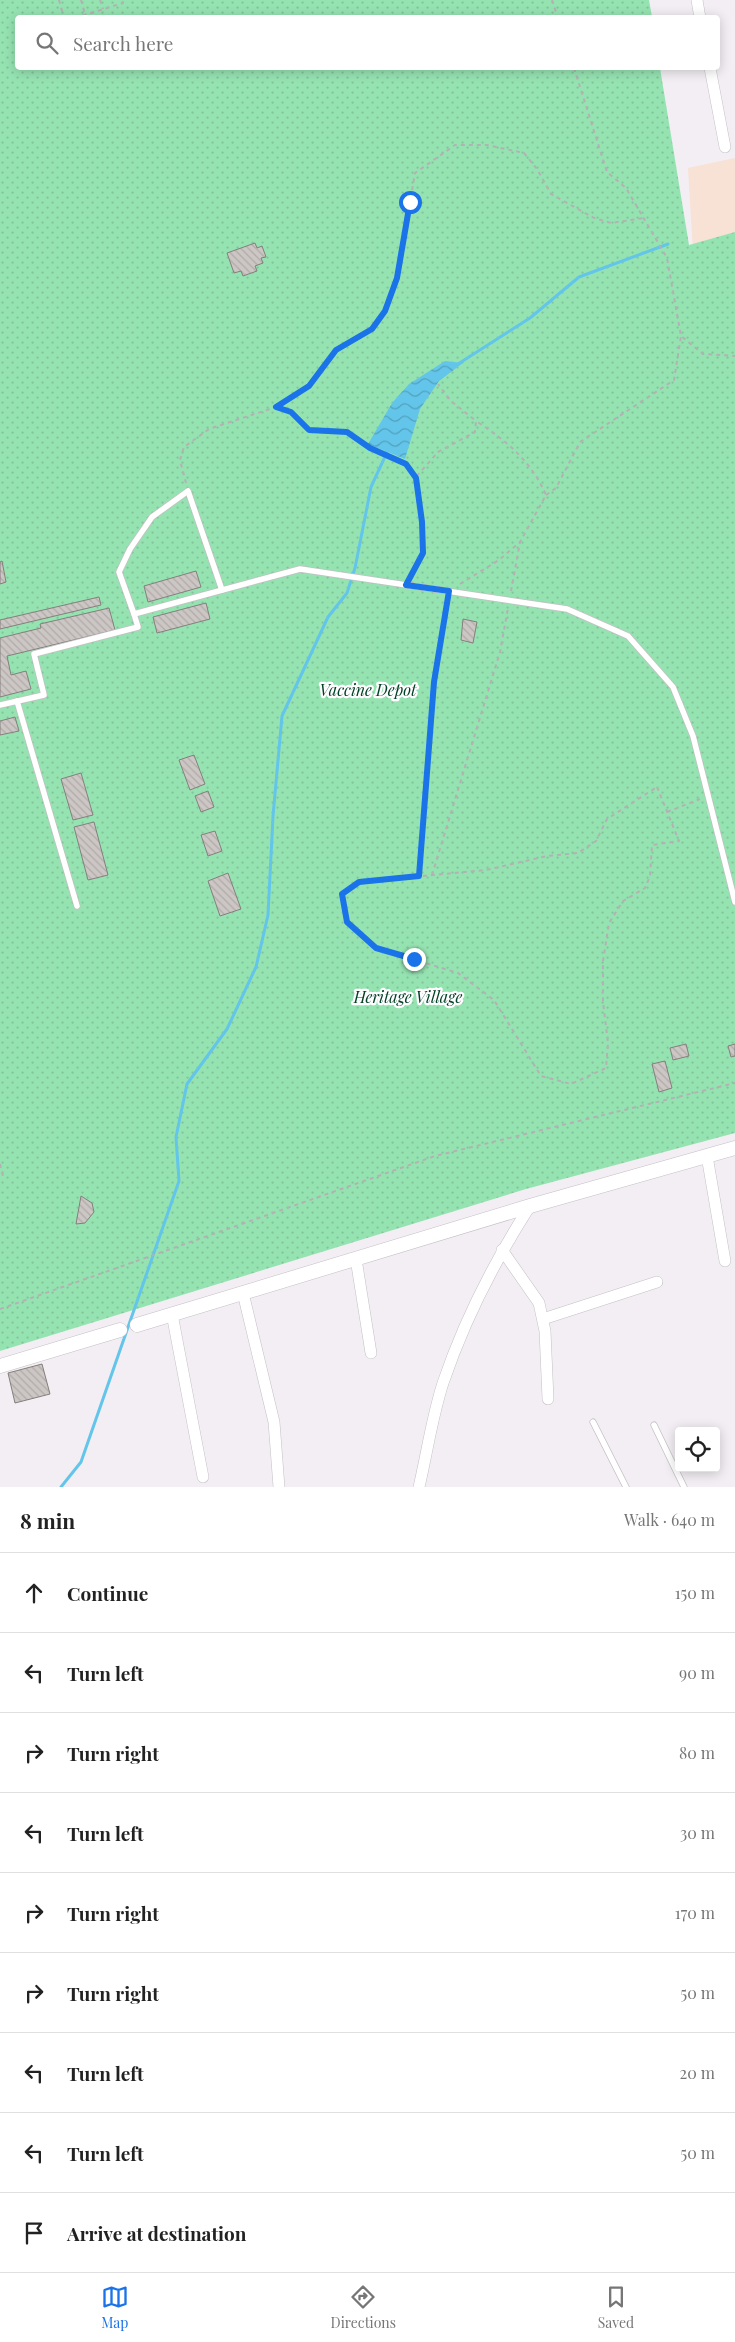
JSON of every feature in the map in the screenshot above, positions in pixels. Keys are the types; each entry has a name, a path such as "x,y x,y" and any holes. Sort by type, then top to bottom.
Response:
{"street":[{"path":"697,0 700,15"},
{"path":"710,70 726,147"},
{"path":"137,1325 530,1206 735,1148"},
{"path":"707,1156 725,1261"},
{"path":"419,1487 442,1386 460,1336 502,1250 530,1206"},
{"path":"502,1250 539,1303 543,1319 548,1399"},
{"path":"356,1259 371,1352"},
{"path":"543,1319 657,1282"},
{"path":"243,1293 274,1422 279,1487"},
{"path":"172,1314 203,1477"},
{"path":"0,1366 120,1330"}],"lane":[{"path":"0,705 44,695 34,654 138,627 119,572 130,549 152,517 188,491 222,590"},
{"path":"134,614 300,569 567,608 628,636 673,687 692,736 735,902"},
{"path":"17,701 77,906"},
{"path":"593,1422 626,1487"},
{"path":"654,1425 684,1487"}],"path":[{"path":"59,0 63,15"},
{"path":"81,0 85,14 123,3 122,0"},
{"path":"100,0 103,9"},
{"path":"552,0 557,15"},
{"path":"432,875 500,652 520,542 546,495 556,488 580,442 674,380 682,336 666,258 626,188 607,172 575,70"},
{"path":"188,491 180,460 184,447 209,429 276,407 309,386 336,350 372,329 385,311 397,278 415,173 455,145 487,145 524,153 537,169 551,194 594,218 611,222 644,218"},
{"path":"682,336 703,354 735,356"},
{"path":"438,384 451,401 476,421 504,439 538,475 546,495"},
{"path":"276,407 291,412 309,430 347,432 370,448 406,464 416,478 422,522 423,553 406,585"},
{"path":"416,478 438,452 475,432 476,421"},
{"path":"419,876 434,682 449,591 499,560 520,542"},
{"path":"657,787 667,812 679,841 652,845 650,876 645,888 623,901 609,924 603,962 603,1002 608,1043 606,1068 571,1084 541,1076 494,1000 458,973 376,948 347,922 342,894 359,882 486,870 548,856 578,853 596,842 607,819 657,787"},
{"path":"667,812 708,796"},
{"path":"0,1309 435,1156 735,1083"},
{"path":"0,1164 3,1176 0,1176"}],"shaded area":[{"path":"735,158 735,241 693,251 688,168"}],"green space":[{"name":"Vaccine Depot","path":"0,0 649,0 652,15 15,15 15,70 660,70 689,245 735,232 735,1133 526,1189 0,1351"}],"water":[{"path":"445,361 463,363 439,381 420,409 405,459 368,444 392,403 409,384"}],"building":[{"path":"255,243 257,248 262,246 266,257 261,258 263,263 255,266 257,271 243,276 241,271 234,273 227,253"},
{"path":"2,561 6,582 0,584 0,562"},
{"path":"196,571 201,587 148,602 144,586"},
{"path":"99,597 101,605 0,629 0,620"},
{"path":"206,603 210,619 157,633 153,617"},
{"path":"109,608 115,630 7,656 11,675 26,671 31,689 0,697 0,638 41,628 40,624"},
{"path":"463,619 477,622 473,643 461,640"},
{"path":"15,717 19,731 0,735 0,721"},
{"path":"194,755 205,784 190,790 179,760"},
{"path":"81,773 93,815 73,820 61,779"},
{"path":"208,791 214,807 201,812 195,796"},
{"path":"94,822 108,875 88,880 74,827"},
{"path":"215,831 222,851 208,856 201,835"},
{"path":"228,873 241,909 220,916 208,881"},
{"path":"686,1044 689,1056 673,1060 670,1048"},
{"path":"735,1044 735,1056 731,1057 728,1046"},
{"path":"665,1061 672,1088 659,1092 652,1064"},
{"path":"81,1196 92,1203 94,1212 85,1223 76,1224"},
{"path":"42,1364 50,1394 15,1403 8,1373"}],"waterway":[{"path":"458,364 530,318 579,277 668,244"},
{"path":"61,1487 81,1462 179,1181 176,1137 187,1084 227,1029 256,967 268,915 273,816 282,716 328,617 347,593 355,568 371,487 388,450"}],"route":[{"path":"410,202 397,278 385,311 372,329 336,350 309,386 276,407 291,412 309,430 325,433 347,432 370,448 406,464 416,478 422,522 423,553 406,585 449,591 434,682 419,876 359,882 342,894 347,922 376,948 414,959"}],"park label":[{"name":"Heritage Village","path":"408,997"}]}
